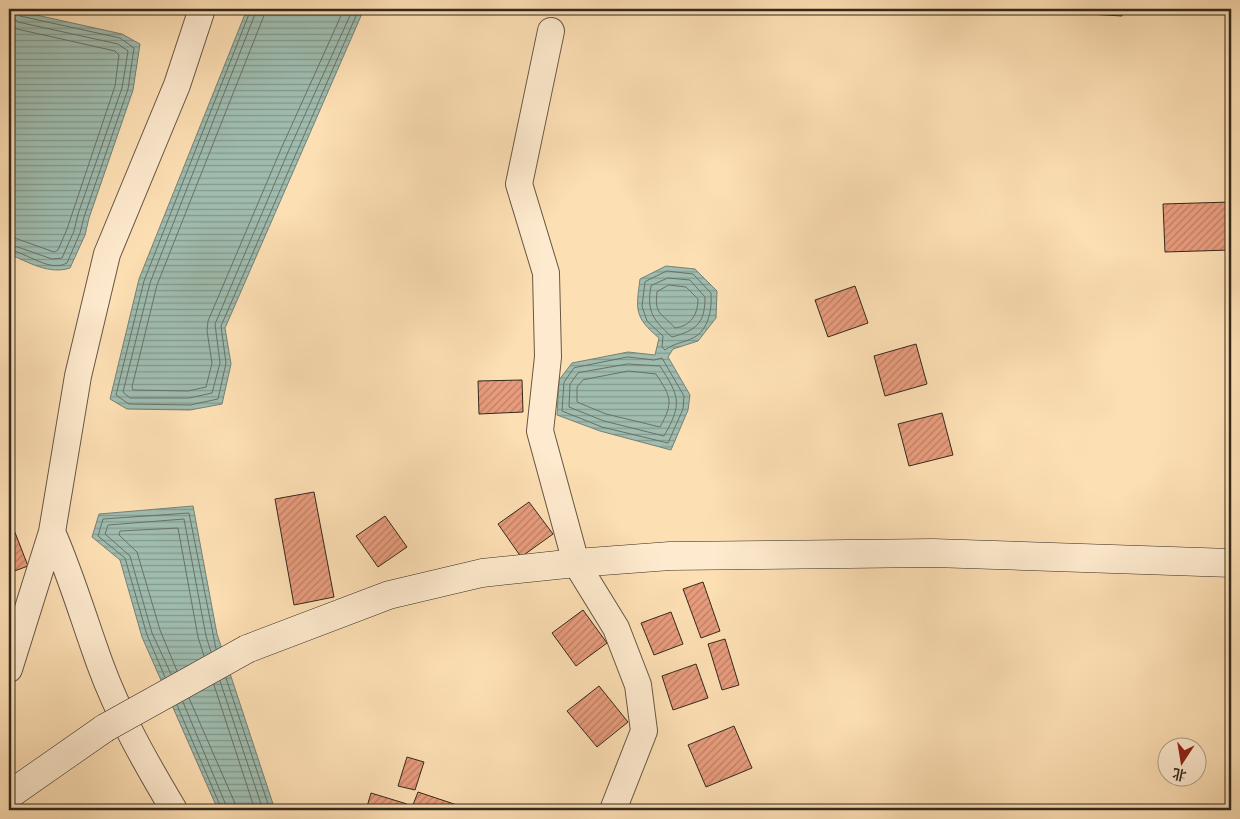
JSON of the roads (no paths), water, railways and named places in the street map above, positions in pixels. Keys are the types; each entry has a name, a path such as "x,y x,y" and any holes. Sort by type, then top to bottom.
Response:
{"main road":[{"path":"9,794 105,728 247,649 389,595 482,573 670,556 932,553 1231,563"}],"street":[{"path":"9,669 52,532 78,376 107,254 177,85 202,9"},
{"path":"551,30 519,184 546,273 548,357 540,431 576,563 616,628 638,685 644,719 644,731 613,810"},
{"path":"52,532 69,571 100,665 127,730 174,810"}],"water":[{"path":"9,9 122,34 140,44 133,90 89,218 85,235 70,268 62,270 39,267 9,254"},
{"path":"247,9 364,9 225,328 231,364 222,404 190,410 127,409 110,399 139,279"},
{"path":"666,266 695,269 717,291 716,318 698,341 673,349 668,357 690,395 688,410 671,450 600,431 557,415 559,380 572,363 628,352 655,355 659,338 645,324 639,312 640,279"},
{"path":"193,506 217,634 275,810 218,810 142,637 120,560 92,537 99,514"}]}
